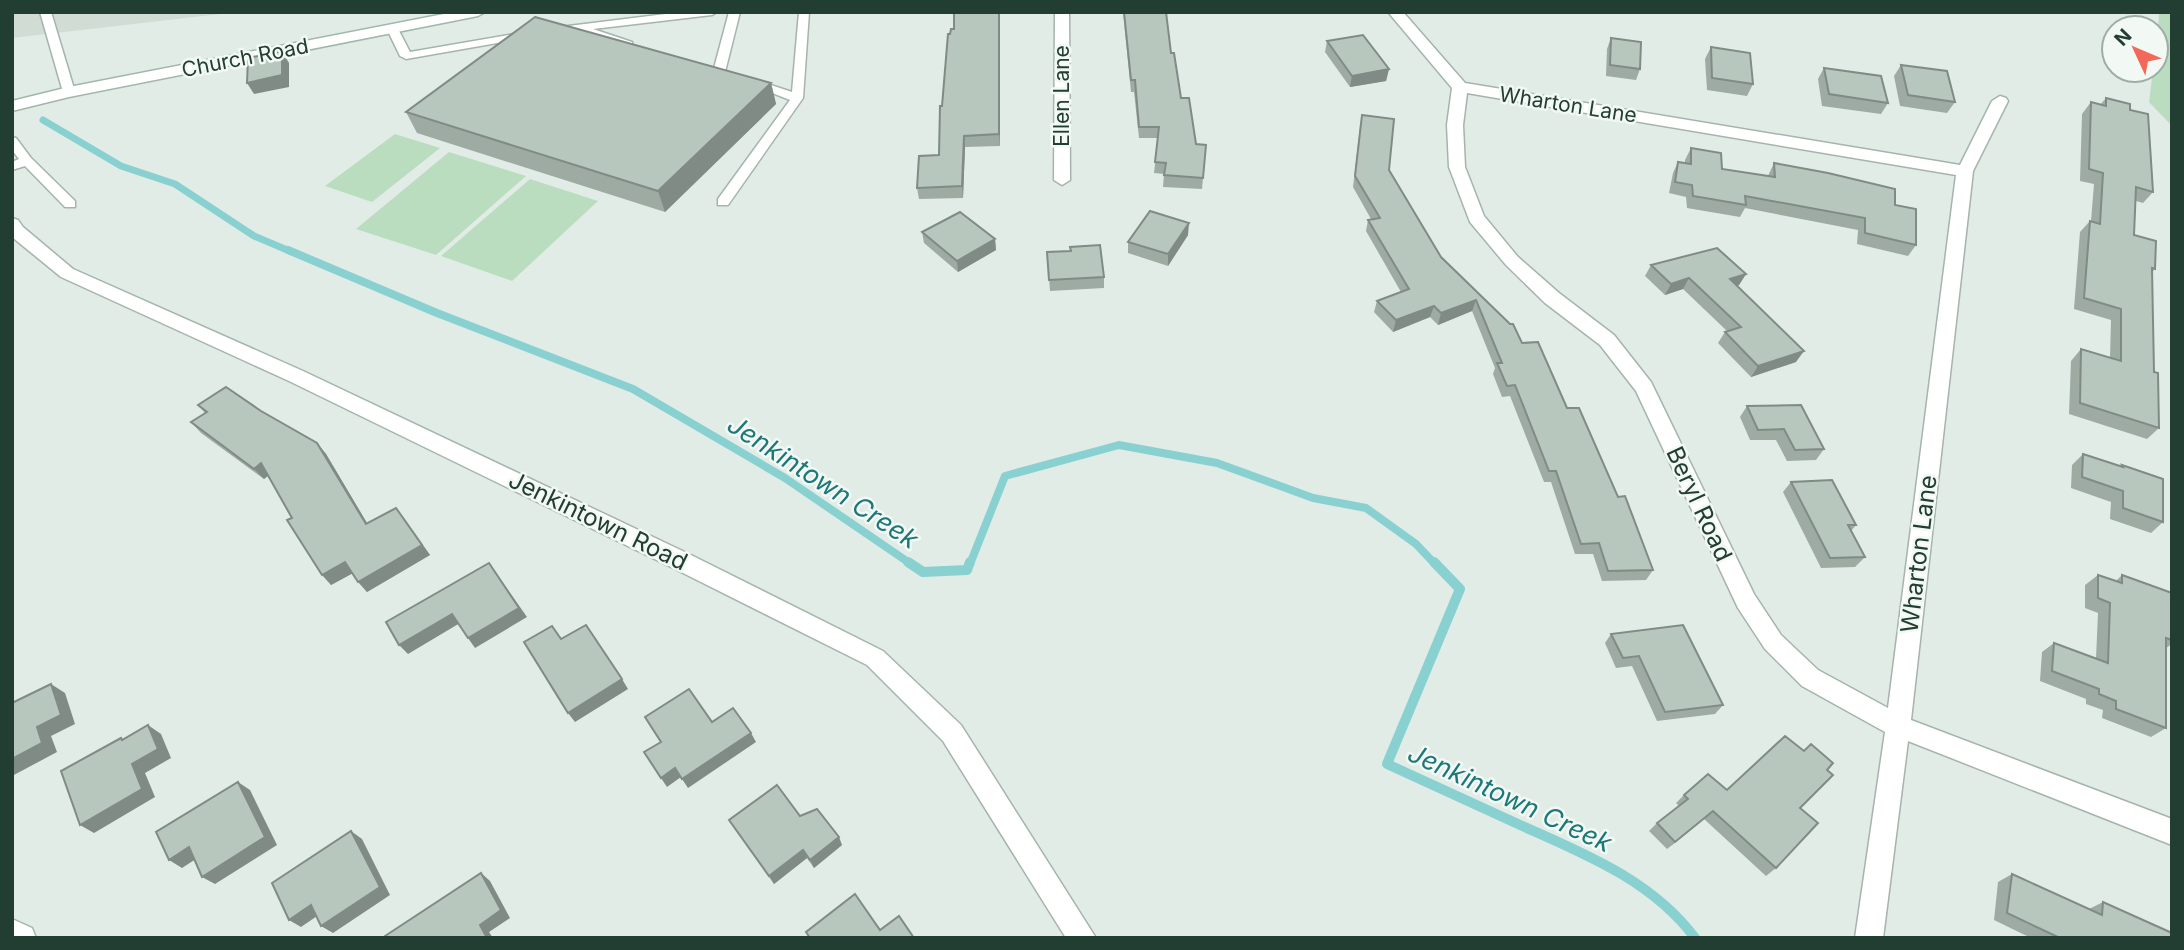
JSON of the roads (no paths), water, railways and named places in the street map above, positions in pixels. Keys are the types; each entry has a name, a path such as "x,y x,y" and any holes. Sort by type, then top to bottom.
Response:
{"street":[{"name":"Church Road","path":"12,106 69,92 478,12"},
{"name":"Ellen Lane","path":"1062,12 1062,180"},
{"path":"1395,12 1460,87"},
{"name":"Wharton Lane","path":"1460,87 1965,171"},
{"name":"Beryl Road","path":"1460,87 1455,125 1457,167 1475,218 1512,261 1552,298 1606,340 1644,387 1745,601 1773,642 1810,678 1898,726 2172,832"},
{"name":"Wharton Lane","path":"1869,938 1898,726 1965,171 2000,101"},
{"name":"Jenkintown Road","path":"12,224 67,273 296,376 875,658 951,733 1082,938"},
{"path":"12,933 22,938"}],"lane":[{"path":"45,12 69,92"},
{"path":"393,29 407,56 574,27 712,12"},
{"path":"719,72 735,12"},
{"path":"723,202 797,98 804,12"},
{"path":"574,27 640,47"},
{"path":"706,68 732,76"},
{"path":"745,81 797,98"},
{"path":"12,141 27,161 70,204"},
{"path":"12,166 27,161"}],"waterway":[{"name":"Jenkintown Creek","path":"43,120 121,166 175,184 254,236 292,252"},
{"name":"Jenkintown Creek","path":"288,250 437,313 633,389 785,478 911,564"},
{"name":"Jenkintown Creek","path":"970,564 1005,476 1119,445 1217,463 1313,498 1366,508 1416,544 1435,564"},
{"name":"Jenkintown Creek","path":"911,564 923,572 967,570 970,562"},
{"name":"Jenkintown Creek","path":"1434,562 1460,589 1387,764 1615,870 1658,900 1695,938"}]}
